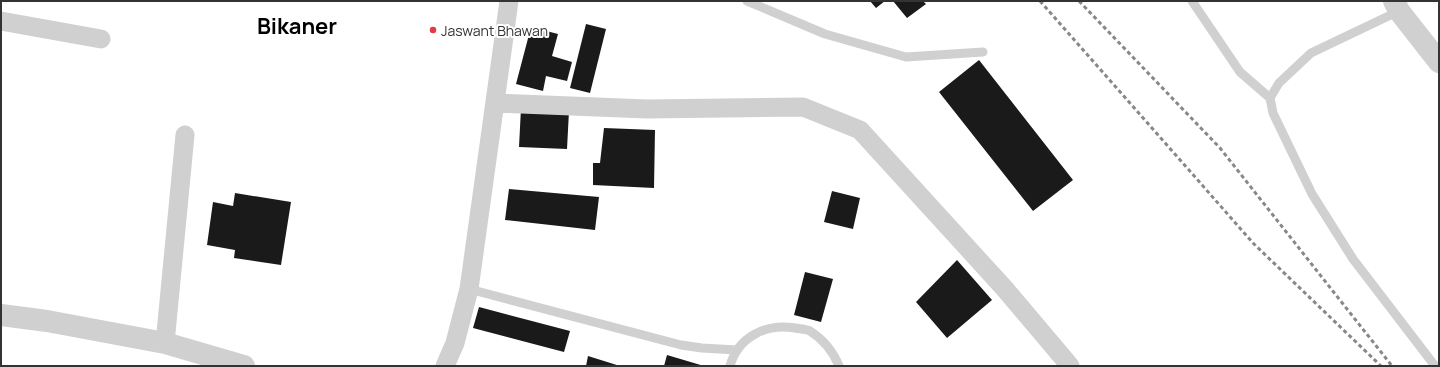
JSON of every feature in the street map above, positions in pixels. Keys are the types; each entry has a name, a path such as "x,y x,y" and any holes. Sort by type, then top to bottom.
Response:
{"street":[{"path":"445,366 455,343 469,289 509,1"},
{"path":"1396,6 1439,62"},
{"path":"1,21 101,39"},
{"path":"495,103 647,109 803,107 860,130 1005,289 1070,366"},
{"path":"165,344 185,135"},
{"path":"1,315 47,321 165,344 244,366"}],"lane":[{"path":"747,1 825,34 906,57 983,52"},
{"path":"1192,1 1240,72 1270,98 1273,113 1312,194 1352,259 1435,366"},
{"path":"1270,98 1279,83 1311,53 1396,6"},
{"path":"469,289 681,345 736,350"},
{"path":"730,366 736,350 754,333 775,328 791,327 809,330 826,344 840,366"}],"building":[{"path":"870,1 885,1 876,8"},
{"path":"893,1 923,1 926,4 907,18"},
{"path":"586,24 606,29 590,93 570,88"},
{"path":"531,27 558,34 552,56 572,62 567,81 546,76 543,91 516,84"},
{"path":"979,60 1073,180 1033,211 939,92"},
{"path":"521,108 569,111 567,149 519,147"},
{"path":"604,128 655,130 654,188 593,185 593,163 600,163"},
{"path":"509,189 599,197 595,230 505,220"},
{"path":"832,191 860,198 853,229 824,222"},
{"path":"235,193 291,202 281,265 234,258 235,250 207,245 213,202 233,206"},
{"path":"957,260 992,300 947,338 916,302"},
{"path":"805,272 833,279 821,322 794,315"},
{"path":"479,307 570,331 564,352 473,328"},
{"path":"667,355 704,366 664,366"},
{"path":"588,356 620,366 586,366"}],"railway":[{"path":"1040,1 1254,244 1381,366"},
{"path":"1079,1 1220,148 1392,366"}],"place":[{"name":"Jaswant Bhawan","path":"433,30"}],"district":[{"name":"Bikaner","path":"297,26"}]}
